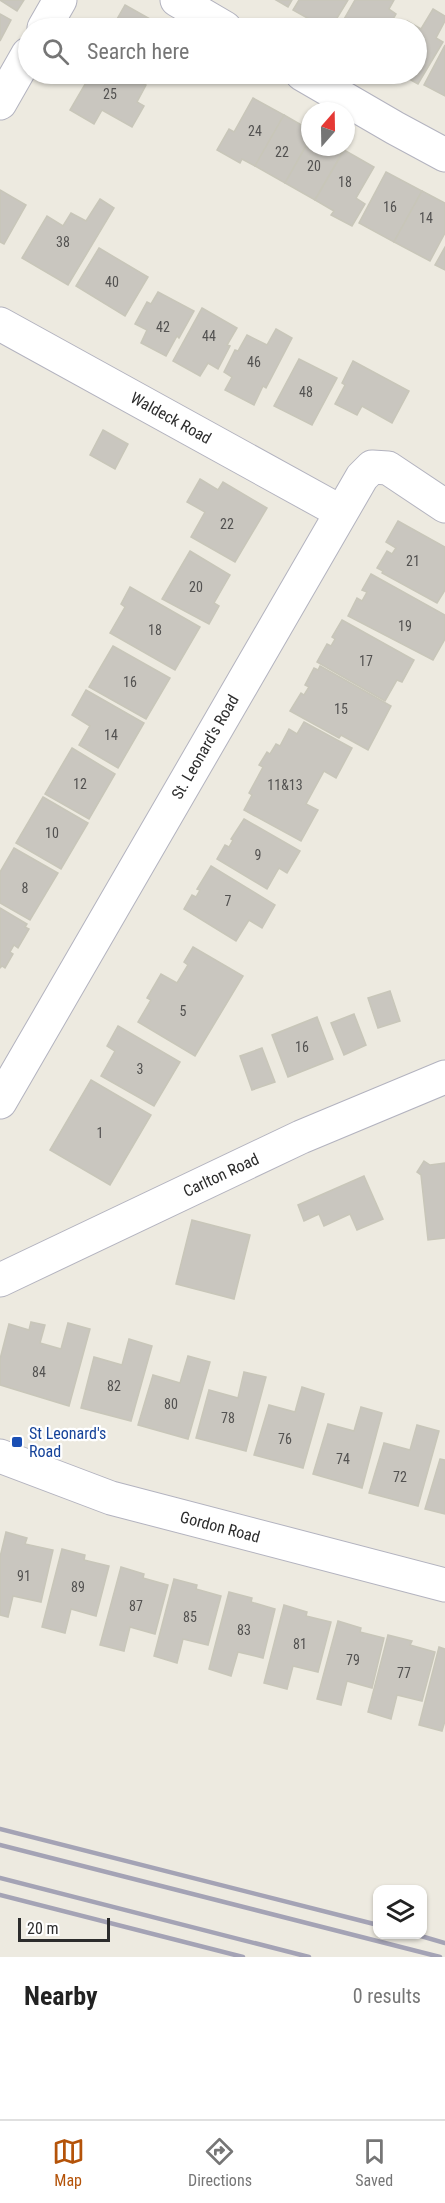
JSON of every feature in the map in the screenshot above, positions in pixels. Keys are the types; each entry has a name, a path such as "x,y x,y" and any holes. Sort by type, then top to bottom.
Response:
{"street":[{"path":"50,18 60,0"},
{"path":"177,0 208,18"},
{"path":"0,103 18,72"},
{"path":"320,84 445,155"},
{"name":"Waldeck Road","path":"0,324 341,512"},
{"name":"St. Leonard's Road","path":"0,1102 362,477 372,467 388,468 445,506"},
{"name":"Carlton Road","path":"0,1280 301,1137 445,1077"},
{"name":"Gordon Road","path":"0,1456 111,1498 445,1585"}],"building":[{"path":"0,0 24,0 17,11"},
{"path":"276,0 292,0 288,7"},
{"path":"299,0 348,0 337,18 307,18 293,10"},
{"path":"355,0 394,0 389,9 396,14 394,18 345,18"},
{"path":"125,5 148,18 118,18"},
{"path":"433,9 445,16 445,21 436,38 443,42 427,69 427,19"},
{"path":"0,14 11,20 0,41"},
{"path":"445,45 445,96 424,85 427,84 427,79"},
{"path":"85,84 146,85 137,102 144,106 132,127 102,110 94,124 70,110"},
{"path":"253,98 284,115 255,166 242,159 240,163 217,150 229,129 234,132"},
{"path":"284,115 301,125 301,155 285,183 255,166"},
{"path":"301,155 341,156 315,200 285,183"},
{"path":"341,156 355,156 374,167 356,198 365,204 352,226 331,215 334,211 315,200"},
{"path":"386,172 422,191 394,242 359,223"},
{"path":"0,190 26,205 4,244 0,242"},
{"path":"422,191 445,203 445,233 430,261 394,242"},
{"path":"100,199 114,208 68,285 22,258 47,216 63,226 71,213 86,221"},
{"path":"445,247 445,270 435,265"},
{"path":"99,248 148,277 125,316 76,286"},
{"path":"158,292 194,311 166,356 141,343 147,330 135,324 147,302 151,304"},
{"path":"202,308 237,328 227,345 230,346 218,369 208,363 200,376 173,361"},
{"path":"276,329 292,338 266,388 263,386 254,405 225,390 232,377 224,372 235,350 238,351 247,335 267,345"},
{"path":"299,359 337,378 312,425 274,406"},
{"path":"353,361 409,391 392,423 362,406 357,415 335,404 345,385 342,383"},
{"path":"103,430 128,444 115,469 90,455"},
{"path":"200,479 218,490 223,482 267,508 235,562 191,537 205,512 187,502"},
{"path":"398,521 445,547 445,590 437,603 377,568 387,551 392,554 396,548 386,542"},
{"path":"190,551 230,575 214,603 219,606 209,624 162,599"},
{"path":"371,574 445,615 445,639 433,660 348,616 357,598 362,601 367,592 362,590"},
{"path":"130,587 200,627 175,670 110,633 125,607 121,604"},
{"path":"342,620 414,660 402,682 397,680 385,701 317,662 327,644 331,646 335,639 332,637"},
{"path":"113,646 170,678 146,719 89,687"},
{"path":"320,666 391,706 368,750 341,735 339,738 290,711 301,693 304,695 309,687 305,685 314,668 318,670"},
{"path":"86,690 144,723 118,768 79,745 90,726 72,715"},
{"path":"304,722 352,748 336,778 324,771 306,804 318,810 301,841 244,810 252,795 249,793 263,767 259,765 267,752 270,754 276,744 280,746 289,729 297,734"},
{"path":"72,748 115,774 89,819 45,794"},
{"path":"43,797 88,823 61,869 16,843"},
{"path":"244,819 300,851 287,873 279,868 267,889 217,859 225,845 229,847 233,840 231,839"},
{"path":"14,848 58,873 30,920 0,903 0,872"},
{"path":"211,866 275,905 262,928 249,920 236,941 184,909 192,895 196,897 200,890 197,889"},
{"path":"0,908 27,924 25,927 29,929 18,948 14,945 10,952 13,954 5,968 2,966 0,968"},
{"path":"193,947 243,976 195,1056 138,1022 151,1000 147,998 161,974 177,983 188,965 184,962"},
{"path":"390,991 400,1021 378,1028 368,998"},
{"path":"354,1014 366,1045 344,1055 331,1023"},
{"path":"317,1017 333,1059 288,1077 272,1035"},
{"path":"118,1026 180,1062 154,1106 101,1076 115,1051 107,1046"},
{"path":"262,1048 275,1082 252,1090 240,1056"},
{"path":"91,1080 151,1115 110,1185 50,1150"},
{"path":"424,1161 430,1165 445,1163 445,1238 428,1240 421,1175 417,1172"},
{"path":"364,1176 383,1219 357,1230 350,1214 324,1226 319,1214 304,1221 298,1205"},
{"path":"192,1220 250,1235 234,1299 176,1284"},
{"path":"31,1322 45,1325 40,1343 61,1349 68,1323 90,1329 69,1406 0,1385 0,1359 9,1324 29,1330"},
{"path":"129,1339 152,1346 131,1421 81,1408 94,1357 122,1365"},
{"path":"188,1356 210,1362 188,1439 138,1425 153,1375 180,1383"},
{"path":"244,1372 266,1377 246,1451 196,1438 209,1390 238,1398"},
{"path":"302,1387 324,1394 303,1468 254,1455 269,1405 295,1412"},
{"path":"361,1407 382,1413 362,1488 313,1474 328,1424 354,1431"},
{"path":"417,1425 439,1431 418,1506 369,1493 384,1443 410,1450"},
{"path":"440,1459 445,1460 445,1514 425,1509"},
{"path":"6,1532 27,1538 25,1544 53,1550 41,1602 13,1596 8,1617 0,1615 0,1557"},
{"path":"62,1549 85,1555 84,1560 109,1566 96,1616 71,1609 65,1633 42,1627"},
{"path":"121,1567 144,1574 143,1578 168,1585 155,1634 130,1627 124,1651 100,1645"},
{"path":"174,1579 197,1585 196,1589 221,1596 208,1645 183,1639 177,1663 154,1656"},
{"path":"229,1592 252,1598 251,1602 275,1609 263,1658 238,1652 231,1676 209,1669"},
{"path":"284,1605 307,1612 306,1616 331,1622 318,1672 293,1666 287,1689 264,1683"},
{"path":"338,1621 361,1628 360,1632 384,1638 372,1688 347,1681 341,1705 317,1699"},
{"path":"388,1635 412,1641 410,1645 435,1652 422,1701 397,1695 391,1719 368,1712"},
{"path":"439,1647 445,1649 445,1721 442,1731 419,1725"}],"railway":[{"path":"0,1829 373,1924"},
{"path":"0,1845 440,1957"},
{"path":"0,1878 309,1957"},
{"path":"0,1895 243,1957"},
{"path":"427,1938 445,1943"}],"place":[{"name":"St Leonard's Road","path":"17,1442"}]}
